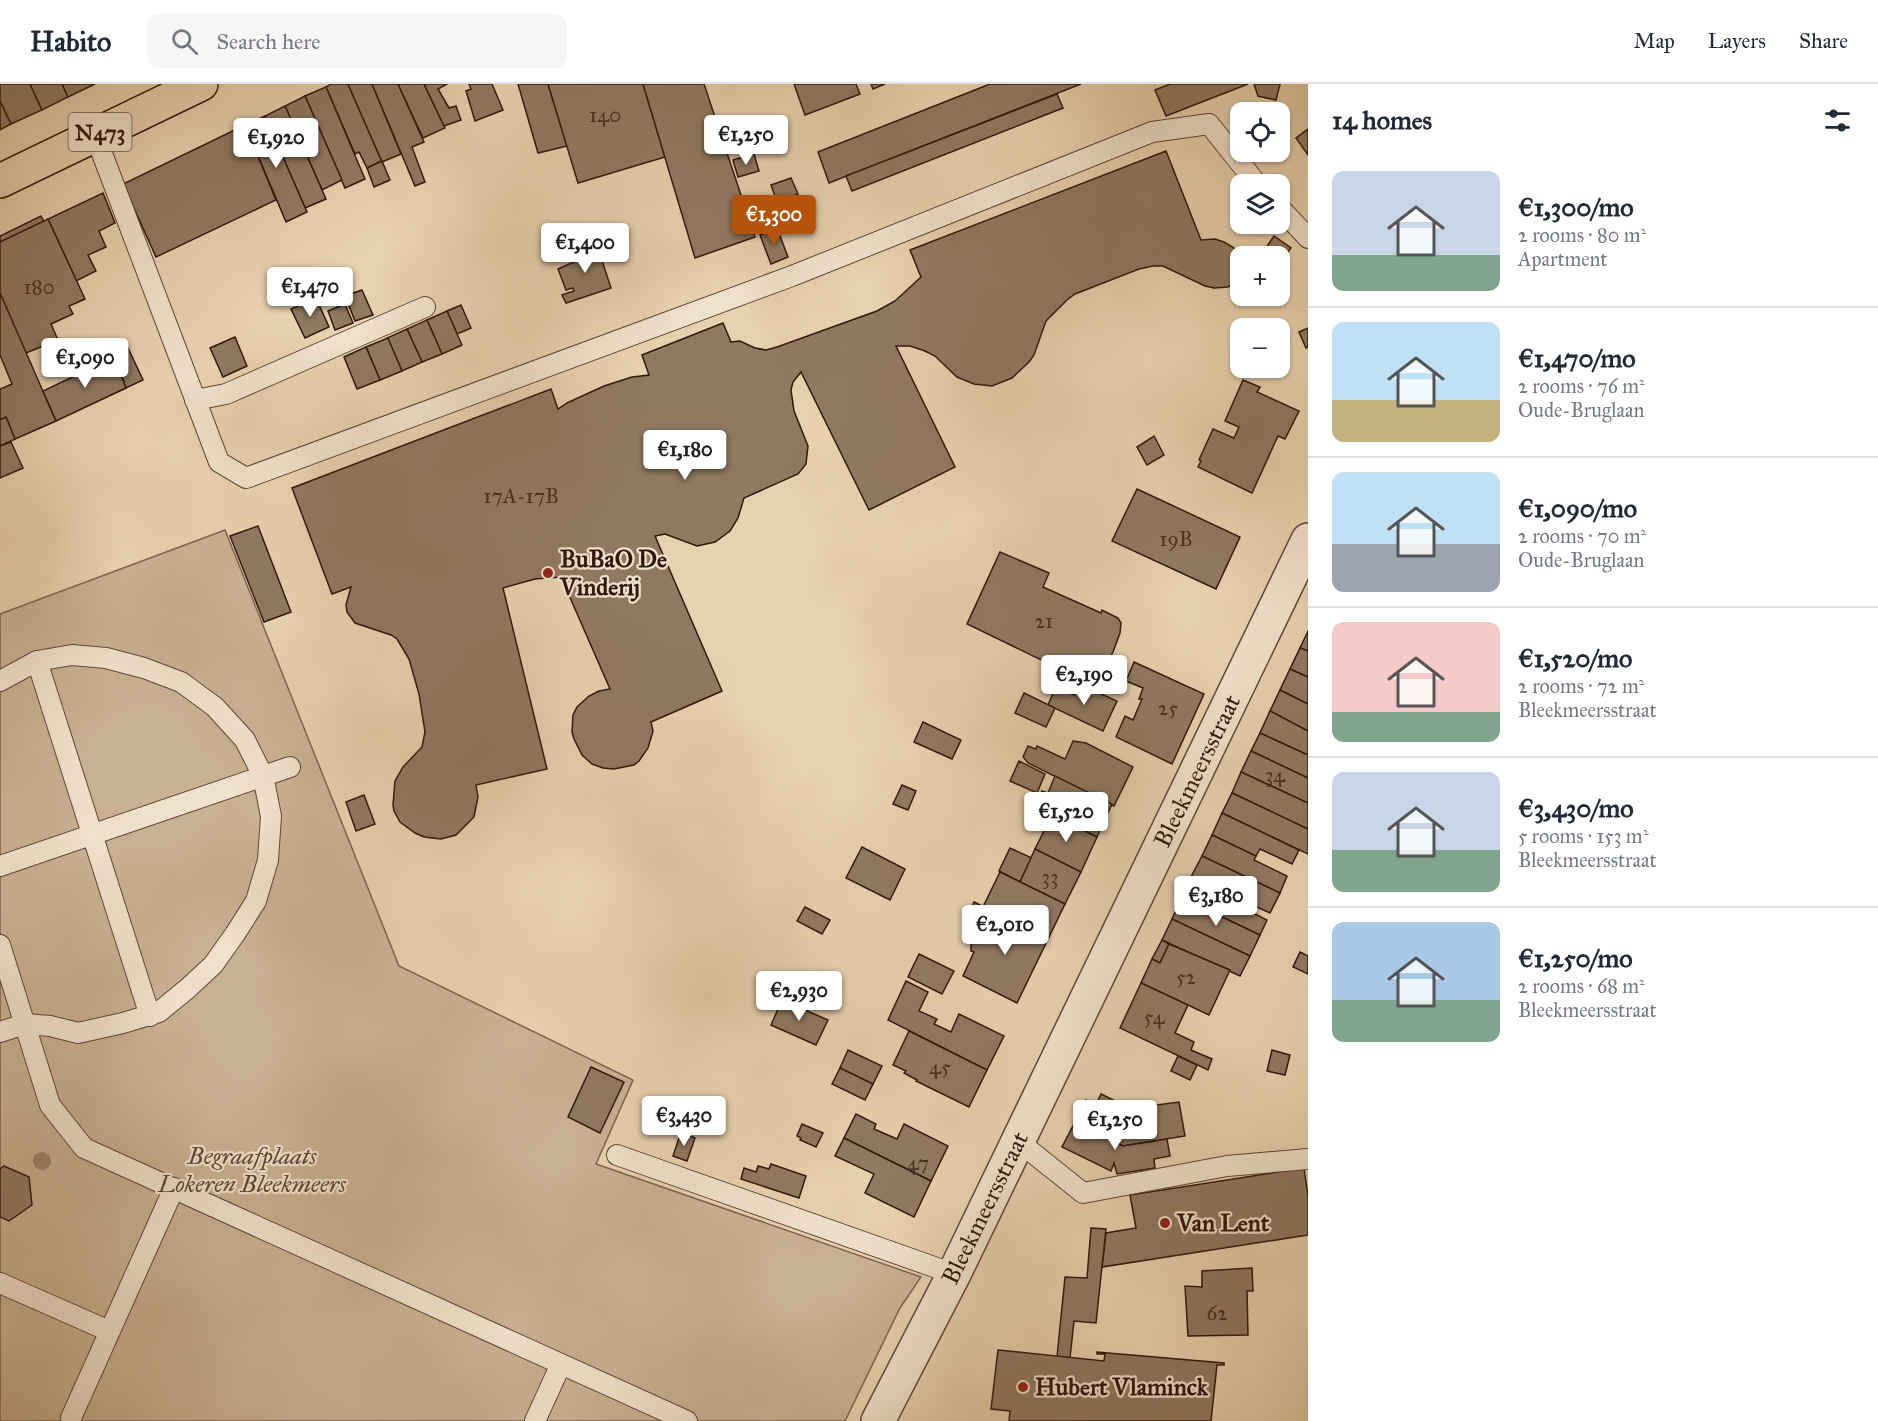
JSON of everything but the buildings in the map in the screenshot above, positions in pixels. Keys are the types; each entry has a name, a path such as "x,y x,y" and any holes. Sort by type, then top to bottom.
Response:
{"main road":[{"name":"N473","path":"0,181 95,135 180,88"}],"street":[{"name":"Bleekmeersstraat","path":"878,1421 954,1274 1308,540"}],"lane":[{"path":"95,135 219,462 246,477 792,276 1152,132 1209,124 1249,174"},
{"path":"1290,219 1308,238"},
{"path":"195,400 226,394 425,308"},
{"path":"0,681 37,661 72,655 106,658 144,668 181,682 215,707 245,740 263,776 271,816 268,860 256,901 213,965 159,1012 78,1033 50,1026 25,1024 0,1032"},
{"path":"37,661 150,1016"},
{"path":"0,866 290,767"},
{"path":"0,945 50,1104 84,1148 687,1421"},
{"path":"1018,1141 1083,1193 1227,1166 1308,1159"},
{"path":"616,1155 954,1274"},
{"path":"73,1420 109,1331 174,1188"},
{"path":"0,1283 109,1331"},
{"path":"535,1421 561,1364"}],"green space":[{"name":"Begraafplaats Lokeren Bleekmeers","path":"225,530 399,966 633,1080 596,1164 921,1277 900,1308 845,1421 0,1421 0,614"}],"place":[{"name":"BuBaO De Vinderij","path":"548,573"},
{"name":"Van Lent","path":"1165,1223"},
{"name":"Hubert Vlaminck","path":"1023,1387"}]}
